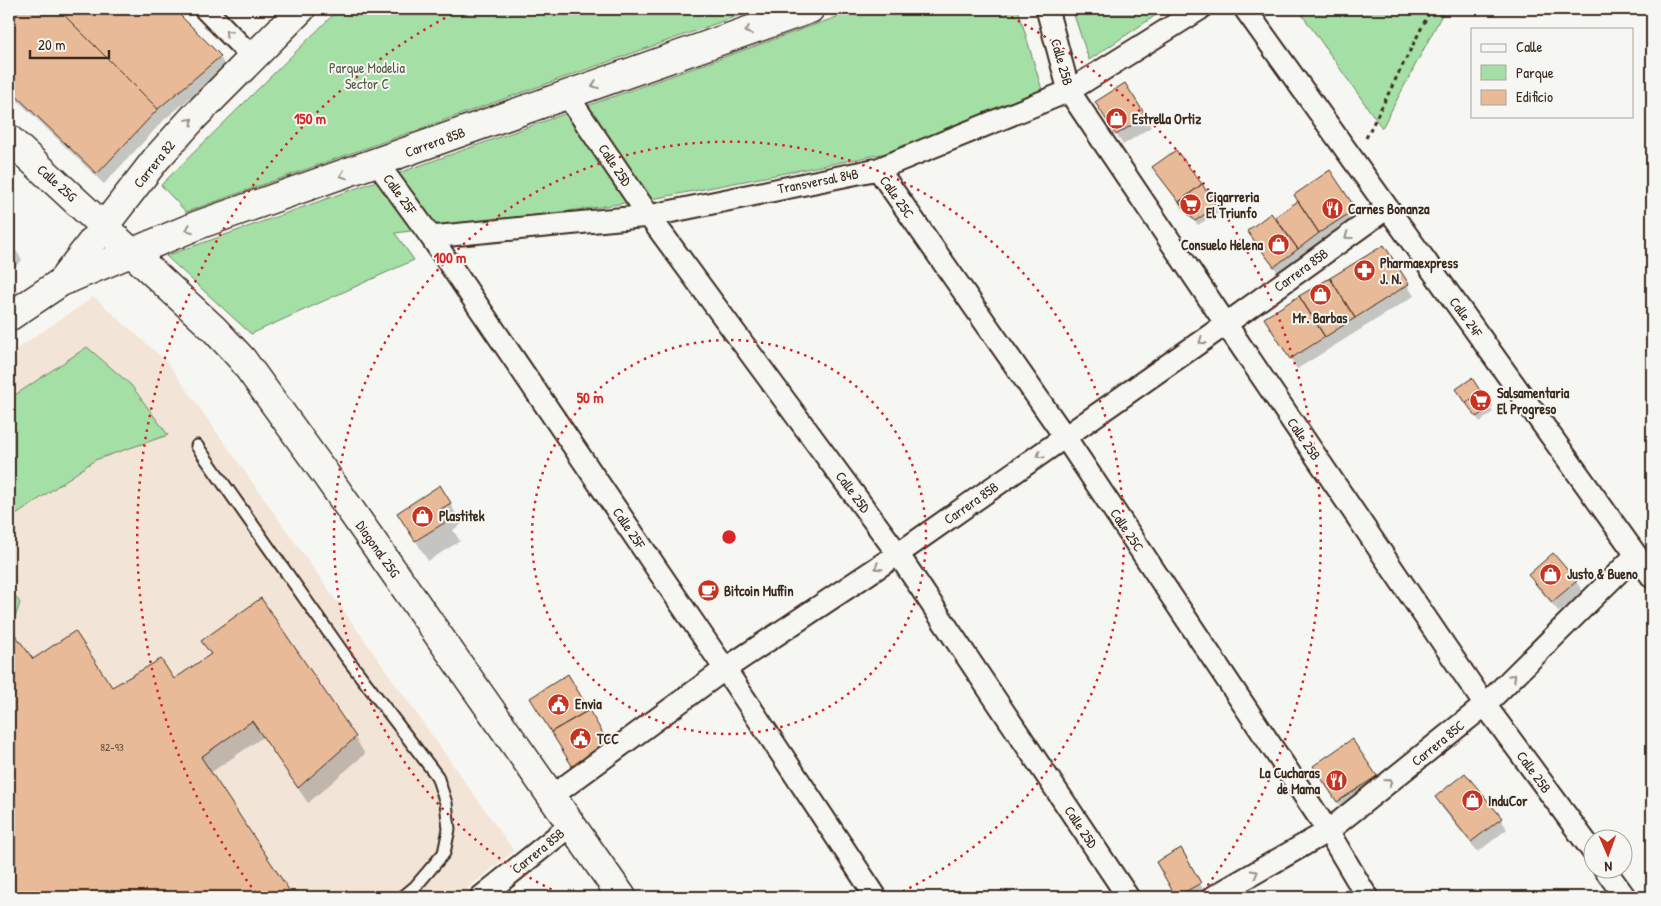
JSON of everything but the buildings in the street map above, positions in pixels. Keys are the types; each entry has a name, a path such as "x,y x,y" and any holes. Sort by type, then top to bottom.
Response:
{"street":[{"path":"205,9 252,57"},
{"name":"Carrera 82","path":"9,317 61,282 156,159 252,57 301,9"},
{"name":"Carrera 85B","path":"61,282 198,225 810,9"},
{"name":"Calle 25B","path":"1047,9 1069,91 1485,705 1584,839"},
{"name":"Transversal 84B","path":"431,237 649,216 878,169 1069,91 1200,9"},
{"name":"Calle 24F","path":"1245,9 1652,578"},
{"name":"Calle 25D","path":"567,95 649,216 898,554 1128,897"},
{"name":"Calle 25G","path":"9,139 104,226"},
{"name":"Calle 25F","path":"377,163 431,237 725,669 876,897"},
{"name":"Calle 25C","path":"878,169 1065,437 1328,831 1367,897"},
{"name":"Carrera 85B","path":"552,796 725,669 898,554 1226,324 1387,208"},
{"name":"Diagonal 25G","path":"104,226 214,329 242,359 326,475 622,897"},
{"name":"Carrera 85C","path":"1213,897 1328,831 1485,705 1636,555"},
{"name":"Carrera 85B","path":"481,897 572,824"},
{"path":"1611,878 1625,897"}],"lane":[{"path":"197,446 346,656 437,776 446,803 449,829 444,853 415,887 403,897"}],"path":[{"path":"1354,161 1431,9"}],"shaded area":[{"path":"94,297 167,362 514,851 457,897 9,897 9,354"}],"green space":[{"name":"Parque Modelia Sector C","path":"339,9 757,9 186,212 161,185"},
{"path":"859,9 1018,9 1042,90 887,153 663,197 395,233 414,260 251,334 166,256"},
{"path":"1072,9 1165,9 1089,60"},
{"path":"1298,9 1445,9 1382,128"},
{"path":"87,347 131,385 168,435 95,460 9,520 9,399"},
{"path":"9,587 20,603 9,631"}],"place":[{"name":"Estrella Ortiz","path":"1116,119"},
{"name":"Cigarreria El Triunfo","path":"1190,205"},
{"name":"Carnes Bonanza","path":"1332,209"},
{"name":"Consuelo Helena","path":"1279,245"},
{"name":"Pharmaexpress J. N.","path":"1364,271"},
{"name":"Mr. Barbas","path":"1320,295"},
{"name":"Salsamentaria El Progreso","path":"1481,401"},
{"name":"Plastitek","path":"423,516"},
{"name":"Justo & Bueno","path":"1551,574"},
{"name":"Bitcoin Muffin","path":"708,591"},
{"name":"Envia","path":"559,704"},
{"name":"TCC","path":"581,739"},
{"name":"La Cucharas de Mama","path":"1336,781"},
{"name":"InduCor","path":"1472,801"}]}
